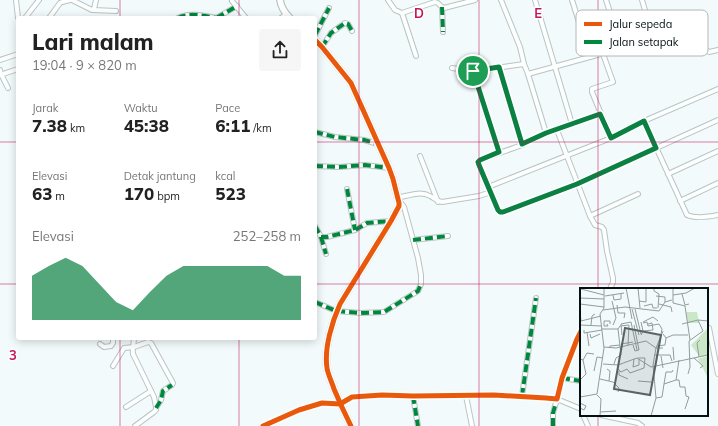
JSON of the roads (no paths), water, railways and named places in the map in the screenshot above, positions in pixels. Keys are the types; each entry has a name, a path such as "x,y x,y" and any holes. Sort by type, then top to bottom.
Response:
{"street":[{"path":"16,0 18,16"},
{"path":"27,16 39,0"},
{"path":"50,16 60,3 71,0 95,11 116,11"},
{"path":"92,10 94,9 96,0"},
{"path":"280,0 283,9 288,16"},
{"path":"388,0 396,10 402,13 437,2 442,7 443,32"},
{"path":"442,7 475,0"},
{"path":"501,0 520,47 546,133"},
{"path":"535,0 572,124"},
{"path":"572,0 576,13"},
{"path":"606,0 609,10"},
{"path":"642,0 645,10"},
{"path":"232,1 244,16"},
{"path":"220,16 236,6"},
{"path":"317,31 329,8"},
{"path":"402,13 416,56"},
{"path":"181,16 198,14 208,16"},
{"path":"322,47 331,33 345,24 348,24 352,31"},
{"path":"317,42 351,83 389,168 399,204"},
{"path":"708,51 718,50"},
{"path":"0,60 16,55"},
{"path":"528,74 595,56"},
{"path":"605,56 613,82 592,89 592,92 611,138"},
{"path":"452,68 473,71 524,64"},
{"path":"499,67 522,144"},
{"path":"8,88 0,73 16,69"},
{"path":"473,71 499,152"},
{"path":"351,426 340,404 329,375 327,362 330,336 336,311 342,299 391,221 401,197 426,194 438,202 444,202 479,196 718,89"},
{"path":"600,114 546,133 480,160 478,162 498,210 501,212 577,184 718,120"},
{"path":"644,121 687,215 704,217 718,216"},
{"path":"557,130 590,216 595,225 604,230 613,278 610,288"},
{"path":"317,132 379,144"},
{"path":"668,174 718,151"},
{"path":"420,156 438,202"},
{"path":"317,166 339,167 365,165 389,168"},
{"path":"680,201 718,183"},
{"path":"347,189 354,230"},
{"path":"590,216 638,194"},
{"path":"317,303 336,311 361,313 384,312 418,291 421,284 421,275 418,258 404,207 401,203 399,204"},
{"path":"321,238 354,230 368,223 391,221"},
{"path":"317,230 326,254"},
{"path":"412,240 448,236"},
{"path":"522,396 536,298"},
{"path":"709,328 718,374"},
{"path":"553,426 553,413 562,378 580,333"},
{"path":"100,344 104,347 111,346 113,340"},
{"path":"134,340 133,354 154,397 156,408"},
{"path":"113,366 123,349 148,342 151,343 172,383 172,385 163,391 161,400 154,412 135,426"},
{"path":"562,378 580,381"},
{"path":"126,407 151,391"},
{"path":"263,426 299,410 322,403 340,404 352,396 522,396 557,400 580,410"},
{"path":"413,396 418,426"},
{"path":"466,396 472,426"},
{"path":"583,416 588,426"},
{"path":"606,416 638,423 642,426"}]}
